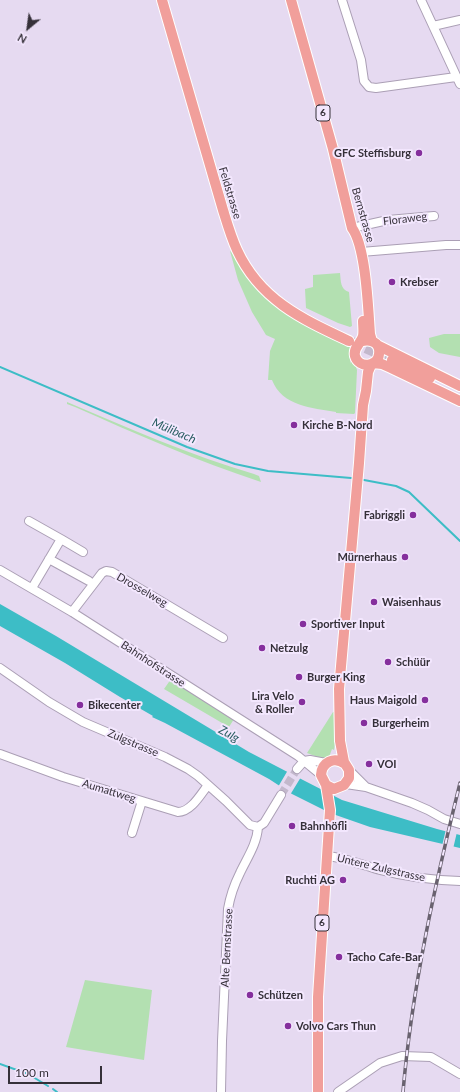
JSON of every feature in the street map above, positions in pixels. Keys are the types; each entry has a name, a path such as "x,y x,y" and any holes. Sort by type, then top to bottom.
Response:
{"main road":[{"name":"Feldstrasse","path":"162,0 223,210 241,258 257,283 279,304 308,321 349,341"},
{"name":"Bernstrasse","path":"291,0 333,149 352,228 357,235 361,252 370,334 375,343"},
{"name":"6","path":"352,228 363,319 363,332 360,342"},
{"path":"363,405 361,391 362,370 355,352 356,347 360,342 366,340 375,343 460,386"},
{"path":"340,741 329,762 322,769 324,782 332,788 341,788 349,778 340,741 339,684 359,469 363,405 368,372 372,364 378,359 380,353 375,343"},
{"path":"392,360 460,394"},
{"path":"360,363 365,365 382,364 460,401"},
{"path":"329,762 337,760 347,767"},
{"name":"6","path":"318,1092 318,997 330,814 324,782"},
{"name":"6","path":"330,814 341,788"}],"street":[{"path":"342,0 361,60 364,81 369,87 376,88 458,80 421,0"},
{"path":"433,26 460,20"},
{"name":"Floraweg","path":"352,228 388,220 434,216"},
{"path":"361,252 460,245"},
{"path":"28,521 83,552"},
{"path":"32,588 61,539"},
{"path":"50,559 89,581"},
{"name":"Bahnhofstrasse","path":"0,570 72,612 304,761"},
{"name":"Drosselweg","path":"72,612 102,573 106,570 112,572 223,638"},
{"name":"Zulgstrasse","path":"0,668 66,712 101,730 180,764 198,776 250,825 258,827"},
{"name":"Aumattweg","path":"0,754 63,777 175,812 183,812 194,803 208,785"},
{"path":"297,769 304,761 310,760 329,762"},
{"path":"304,761 324,782"},
{"path":"347,767 366,787"},
{"path":"341,788 366,787 428,810 444,819 460,824"},
{"name":"Alte Bernstrasse","path":"221,1092 228,909 237,880 256,840 258,827 264,823 281,795"},
{"path":"132,833 142,801"},
{"name":"Untere Zulgstrasse","path":"327,856 350,860 380,870 404,875 460,881"},
{"path":"338,1092 380,1063 402,1056 431,1057 460,1074"}],"green space":[{"path":"230,251 235,255 252,282 350,345 350,364 351,360 355,364 357,370 354,414 336,413 299,404 283,395 277,389 272,380 268,380 270,351 275,339 266,335 252,312 238,280"},
{"path":"340,273 342,287 349,292 352,326 350,327 306,308 305,289 313,287 313,275"},
{"path":"444,334 460,334 460,357 439,353 430,347 429,338"},
{"path":"67,402 183,450 259,476 261,482 167,447 67,404"},
{"path":"171,679 234,719 229,727 164,689"},
{"path":"333,712 336,737 334,750 332,749 329,757 323,759 307,753"},
{"path":"85,980 152,990 144,1060 66,1047"}],"water":[{"path":"0,604 249,752 342,800 460,835 460,848 370,827 330,813 292,794 269,779 152,717 153,716 65,663 0,626"}],"pier":[{"path":"288,770 301,777 290,795 278,787"},
{"path":"446,829 457,832 453,849 442,846"}],"waterway":[{"name":"Mülibach","path":"0,367 187,447 235,464 268,471 351,478"},
{"name":"Mülibach","path":"364,480 396,486 409,492 460,541"},
{"path":"0,1064 28,1074 48,1086"},
{"path":"53,1089 57,1092"}],"tunnel":[{"path":"352,342 392,360"},
{"path":"281,795 297,769"}],"railway":[{"path":"403,1092 418,975 433,898 460,783"}],"place":[{"name":"GFC Steffisburg","path":"419,153"},
{"name":"Krebser","path":"392,282"},
{"name":"Kirche B-Nord","path":"294,425"},
{"name":"Fabriggli","path":"413,515"},
{"name":"Mürnerhaus","path":"405,557"},
{"name":"Waisenhaus","path":"374,602"},
{"name":"Sportiver Input","path":"303,624"},
{"name":"Netzulg","path":"262,648"},
{"name":"Schüür","path":"388,662"},
{"name":"Burger King","path":"299,677"},
{"name":"Haus Maigold","path":"425,700"},
{"name":"Lira Velo & Roller","path":"302,702"},
{"name":"Bikecenter","path":"80,705"},
{"name":"Burgerheim","path":"364,723"},
{"name":"VOI","path":"369,764"},
{"name":"Bahnhöfli","path":"292,826"},
{"name":"Ruchti AG","path":"343,880"},
{"name":"Tacho Cafe-Bar","path":"339,957"},
{"name":"Schützen","path":"250,995"},
{"name":"Volvo Cars Thun","path":"288,1026"}],"water label":[{"name":"Zulg","path":"229,734"}]}
